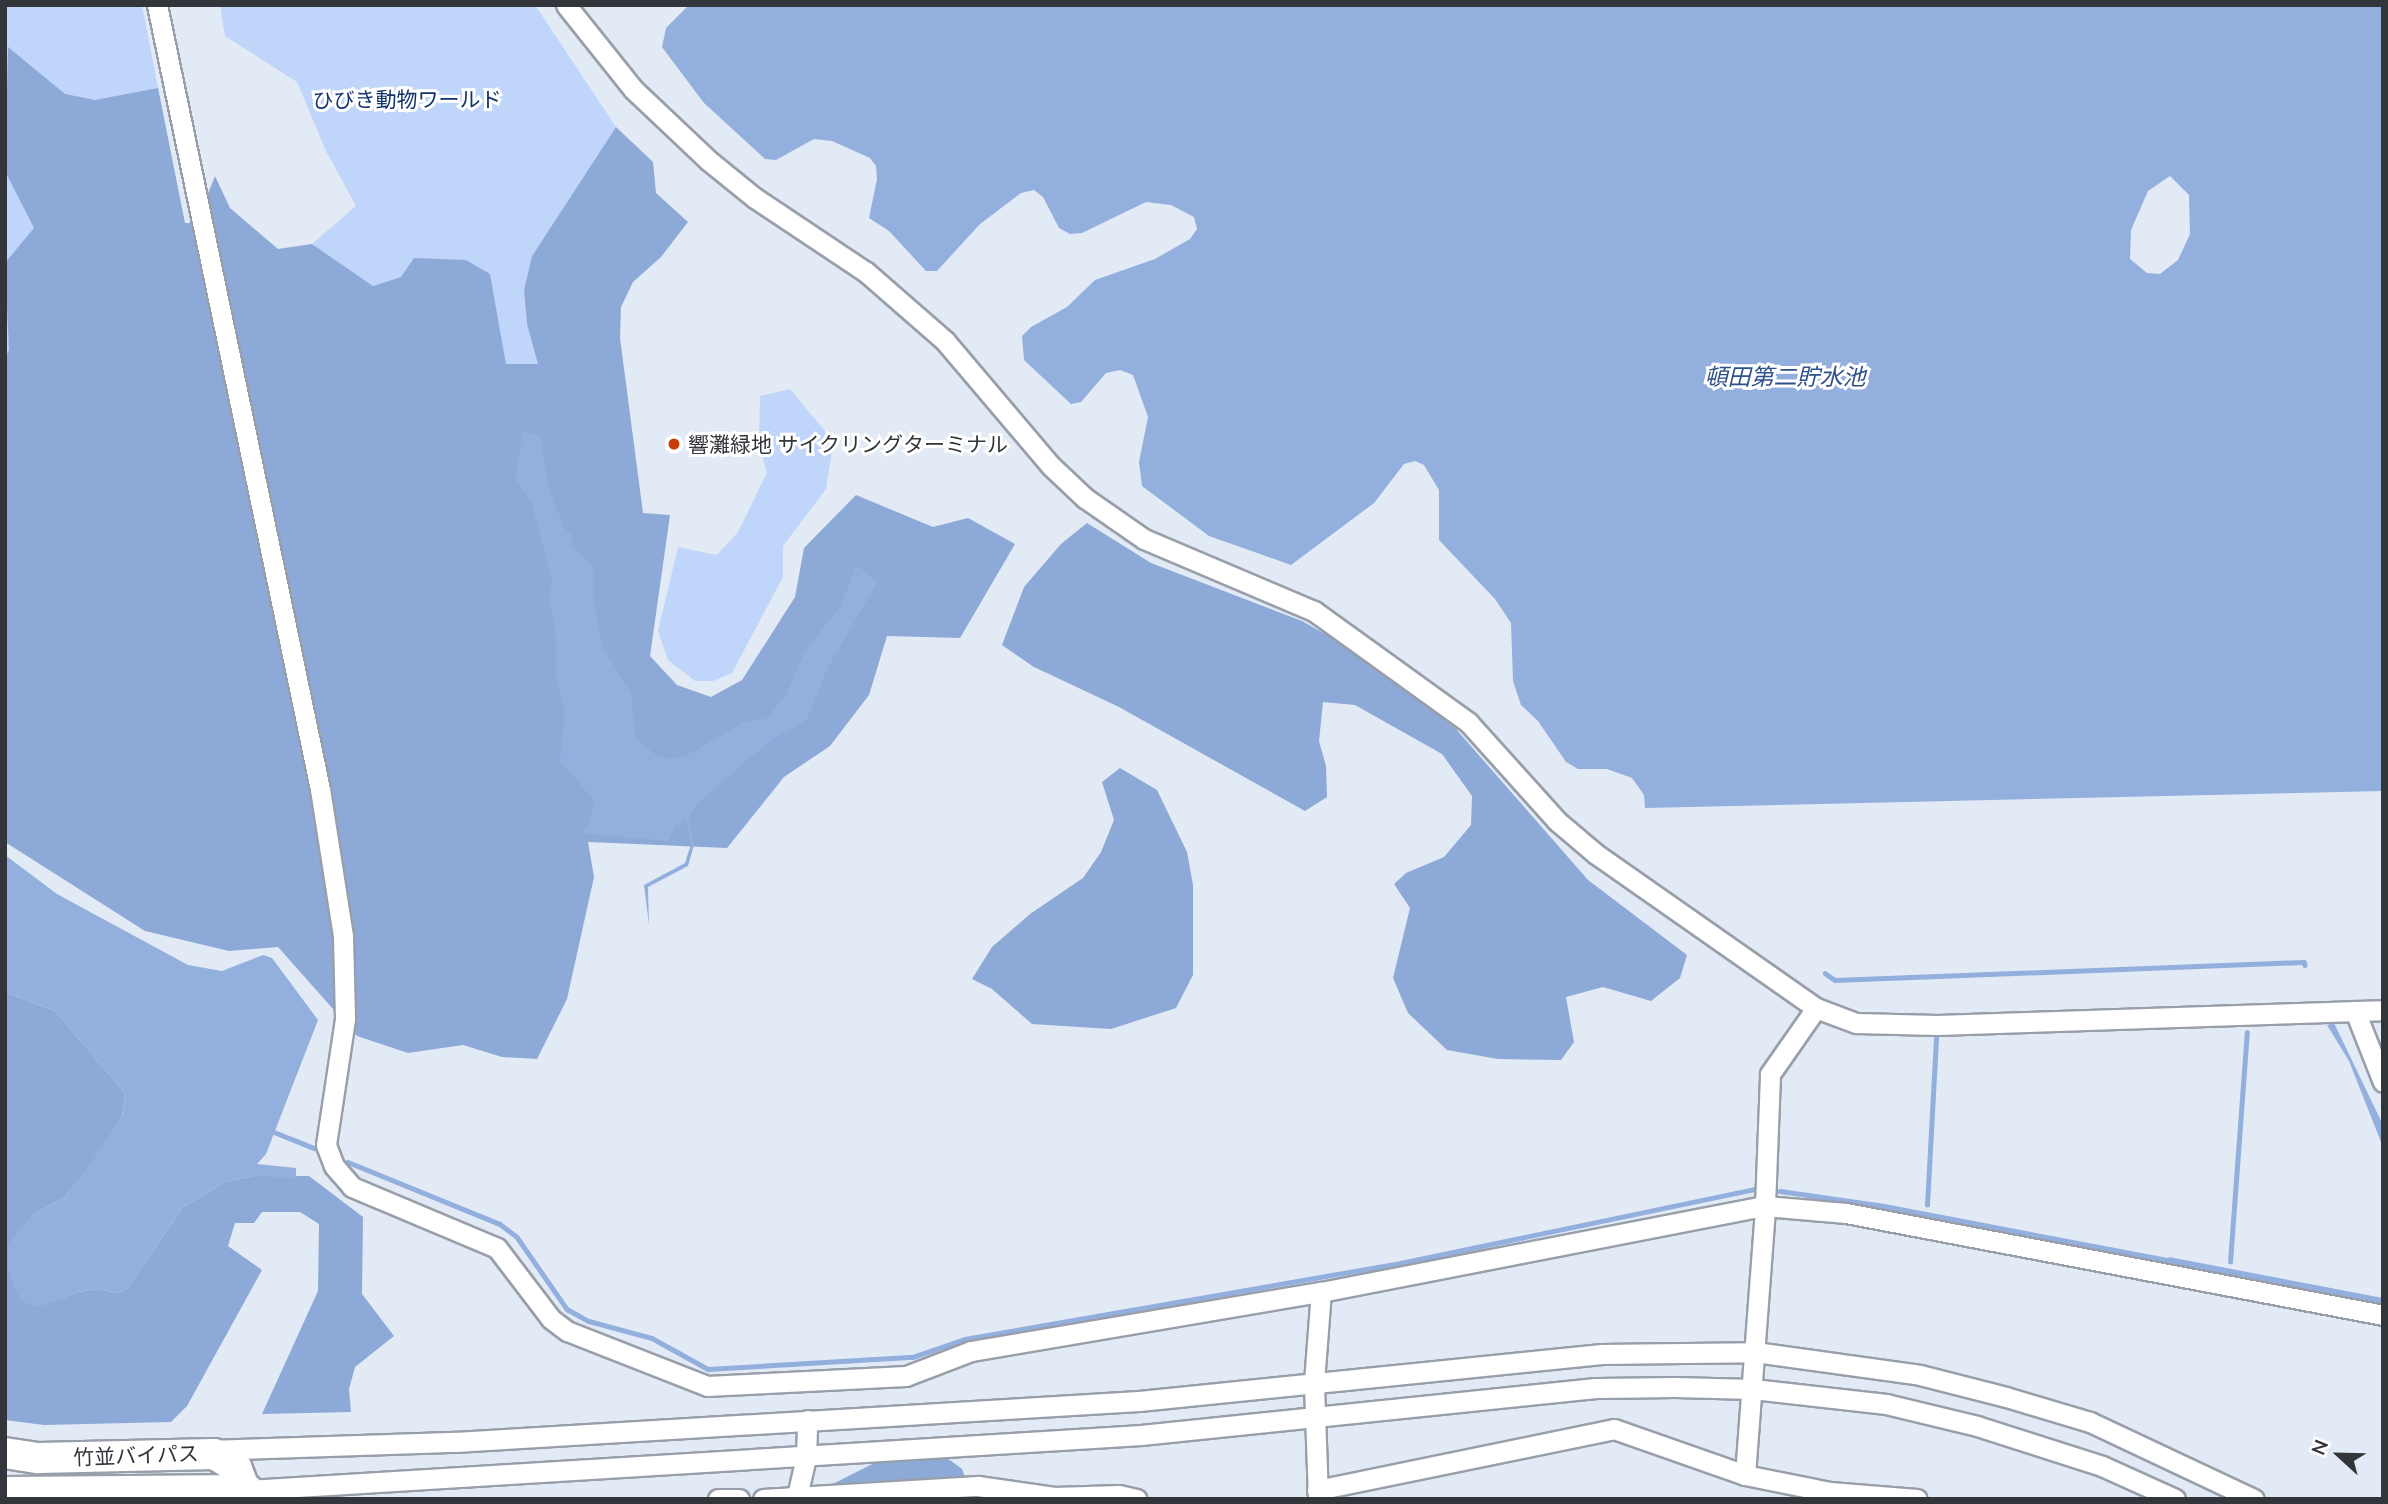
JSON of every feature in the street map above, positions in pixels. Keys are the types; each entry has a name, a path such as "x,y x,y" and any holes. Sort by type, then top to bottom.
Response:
{"highway":[{"name":"竹並バイパス","path":"5,1453 38,1458 198,1451 214,1454 240,1487"},
{"name":"竹並バイパス","path":"5,1492 240,1487"}],"street":[{"path":"157,5 320,789 343,936 345,1019 326,1145 334,1166 352,1187 497,1248 551,1319 567,1331 707,1386 906,1376 971,1351 1321,1292 1765,1206 1846,1213 2383,1315"},
{"path":"566,5 633,89 708,160 755,198 866,272 945,341 1051,466 1085,498 1144,539 1314,611 1468,722 1557,821 1596,854 1816,1008 1856,1023 1937,1026 2383,1010"},
{"path":"1745,1475 1765,1206 1770,1074 1816,1008"},
{"path":"2345,1011 2383,1082"},
{"path":"1321,1292 1314,1382 1317,1494 1614,1429 1745,1475 1830,1492 1917,1499"},
{"path":"240,1487 455,1443 1139,1401 1602,1354 1755,1352 1920,1375 2006,1396 2090,1422 2254,1499"},
{"path":"240,1487 807,1457 1141,1435 1596,1388 1753,1389 1886,1404 1977,1426 2102,1466 2175,1499"},
{"path":"797,1496 807,1457 807,1420"},
{"path":"764,1499 978,1486 1054,1497 1137,1499"},
{"path":"718,1499 739,1499"}],"green space":[{"path":"5,5 142,5 184,223 5,417"},
{"name":"ひびき動物ワールド","path":"220,5 535,5 616,127 532,256 524,290 527,324 539,365 506,364 490,275 401,277 373,286 312,244 356,206 326,151 297,82 225,36"},
{"path":"790,389 829,436 832,451 826,489 783,546 783,577 732,673 713,681 695,681 668,660 658,631 678,547 717,555 738,532 767,473 759,444 760,396"}],"shaded area":[{"path":"8,47 65,94 95,100 158,88 185,223 208,223 205,201 215,176 230,208 278,249 312,244 373,286 401,277 414,258 466,260 490,274 506,364 538,364 527,324 524,290 532,256 616,127 653,162 656,193 688,222 661,257 633,282 621,307 620,338 643,513 670,515 650,656 677,685 711,697 742,680 795,597 804,548 856,495 933,527 968,518 1015,544 960,638 887,636 869,695 830,746 784,777 727,848 588,842 594,877 567,999 537,1059 502,1057 463,1045 408,1053 357,1036 278,947 229,951 145,931 5,842 5,358 9,350 5,263 34,228 5,171"},
{"path":"1087,523 1151,563 1302,621 1357,652 1456,729 1588,880 1687,955 1680,978 1651,1001 1603,987 1566,997 1574,1042 1561,1060 1498,1059 1447,1050 1408,1013 1393,978 1410,908 1394,884 1406,873 1444,857 1471,825 1472,796 1442,754 1355,705 1323,702 1319,741 1326,766 1327,797 1305,811 1119,707 1034,667 1002,645 1024,587 1061,544"},
{"path":"1120,768 1157,790 1187,852 1193,885 1193,975 1176,1008 1111,1029 1032,1024 992,989 972,979 992,947 1030,914 1083,878 1101,852 1114,820 1102,782"},
{"path":"5,992 55,1011 125,1093 122,1117 94,1160 65,1197 31,1216 60,1299 78,1292 99,1289 117,1293 127,1289 183,1207 225,1182 254,1176 309,1176 363,1217 362,1294 394,1336 355,1367 349,1389 351,1412 262,1414 318,1291 319,1224 300,1212 262,1212 254,1223 235,1223 228,1246 262,1270 187,1406 171,1422 44,1425 5,1420"},
{"path":"900,1450 943,1455 962,1469 973,1499 803,1499"}],"water":[{"name":"頓田第二貯水池","path":"689,5 2383,5 2383,791 1645,808 1644,795 1632,778 1607,769 1578,769 1566,762 1538,721 1521,705 1513,681 1511,623 1495,599 1439,540 1439,490 1424,465 1415,461 1404,464 1374,503 1291,565 1209,536 1142,486 1139,462 1148,417 1133,375 1120,370 1106,373 1081,402 1071,404 1024,360 1022,336 1031,327 1067,307 1095,280 1155,259 1190,239 1197,229 1194,217 1171,205 1146,202 1082,233 1070,234 1059,228 1043,197 1034,190 1021,193 980,224 937,271 926,271 889,231 869,218 877,179 876,166 870,158 832,141 814,139 776,160 765,159 704,103 662,47 666,28","holes":["2170,176 2189,195 2190,234 2178,260 2160,274 2147,273 2130,259 2131,230 2148,191"]},
{"path":"523,430 541,437 548,485 564,528 571,534 572,548 593,565 593,598 603,648 631,694 635,736 654,754 668,759 684,757 744,722 766,719 786,695 806,650 840,607 857,565 877,583 828,667 807,720 772,739 697,804 689,818 694,845 688,866 648,887 649,925 644,885 685,863 691,844 686,819 676,825 669,841 581,833 590,822 594,800 560,761 565,710 556,678 555,624 549,601 552,582 532,504 515,478"},
{"path":"5,855 57,894 188,965 222,971 263,955 272,958 318,1020 266,1154 257,1164 296,1168 296,1178 254,1176 225,1182 183,1207 127,1289 117,1293 99,1289 78,1292 40,1307 23,1302 15,1290 8,1267 8,1244 31,1216 65,1197 122,1117 125,1093 55,1011 5,992"},
{"path":"2334,1023 2383,1125 2383,1147 2349,1061 2327,1025"},
{"path":"2169,1257 2383,1298 2383,1305 2168,1264"}],"waterway":[{"path":"1825,973 1835,980 2304,962 2305,965"},
{"path":"2230,1262 2247,1033"},
{"path":"1927,1205 1936,1038"},
{"path":"274,1132 314,1148"},
{"path":"348,1162 500,1224 517,1237 567,1309 589,1321 652,1338 708,1369 913,1357 965,1339 1391,1265 1756,1189"},
{"path":"1780,1191 1884,1206 2172,1261"}],"place":[{"name":"響灘緑地 サイクリングターミナル","path":"674,444"}]}
